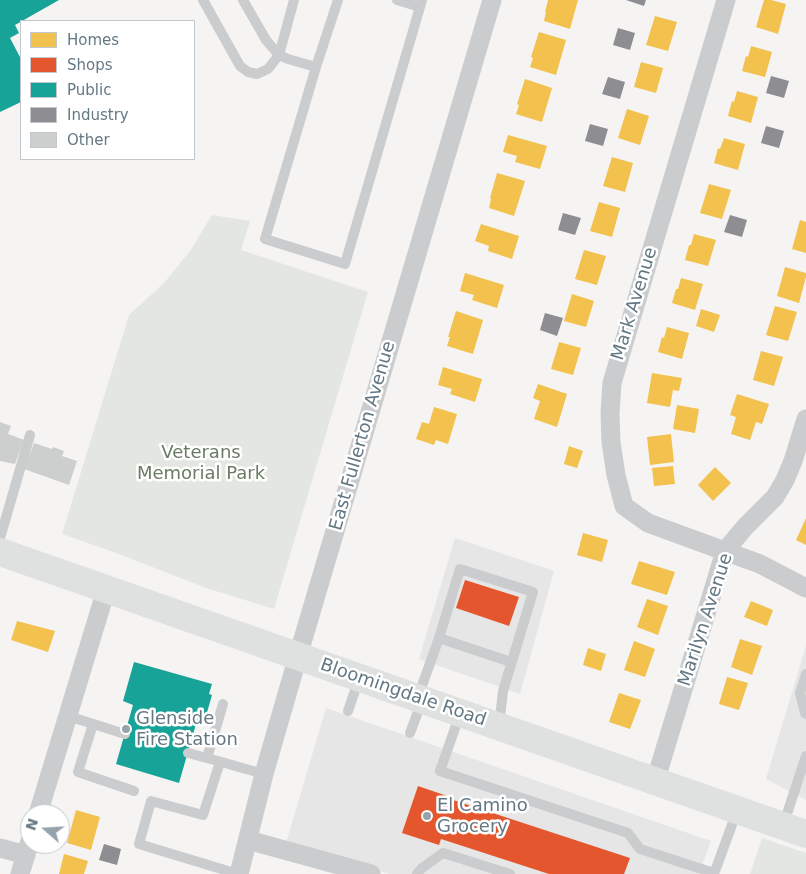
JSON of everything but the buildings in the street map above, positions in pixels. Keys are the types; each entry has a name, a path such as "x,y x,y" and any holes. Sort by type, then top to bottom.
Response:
{"main road":[{"name":"Bloomingdale Road","path":"0,552 795,830"}],"street":[{"name":"East Fullerton Avenue","path":"239,874 264,774 298,656 492,0"},
{"name":"Mark Avenue","path":"726,0 612,383 611,442 616,476 624,506 648,523 760,564 806,588"},
{"name":"Marilyn Avenue","path":"655,782 725,551 745,527 775,497 786,480 806,419"},
{"path":"41,804 106,590"},
{"path":"248,840 371,874"},
{"path":"0,848 20,848"},
{"path":"20,874 26,854"}],"lane":[{"path":"203,0 240,66 248,72 257,74 268,69 279,55 294,0"},
{"path":"243,0 266,40 279,55 316,68"},
{"path":"338,0 264,239 345,264 421,3 397,0"},
{"path":"0,538 30,435"},
{"path":"410,733 460,569 533,592 503,691 499,727"},
{"path":"439,638 511,662"},
{"path":"806,674 800,693 806,714"},
{"path":"348,711 359,678"},
{"path":"207,758 223,704"},
{"path":"460,714 440,771 628,833 640,849 714,874 737,810"},
{"path":"68,716 125,734"},
{"path":"93,724 78,772 134,791"},
{"path":"188,753 264,774"},
{"path":"795,830 806,756"},
{"path":"220,762 203,815 151,801 139,844 239,874"},
{"path":"416,874 443,853 510,874"}],"shaded area":[{"path":"455,538 554,571 520,694 419,659"},
{"path":"806,646 806,800 766,779"},
{"path":"326,708 711,841 699,874 390,874 286,843"}],"green space":[{"name":"Veterans Memorial Park","path":"212,215 250,221 241,250 368,292 274,609 206,588 62,534 129,315 165,282 190,251"},
{"path":"762,838 806,853 806,874 750,874"}],"place":[{"name":"Glenside Fire Station","path":"126,729"},
{"name":"El Camino Grocery","path":"427,816"}]}
